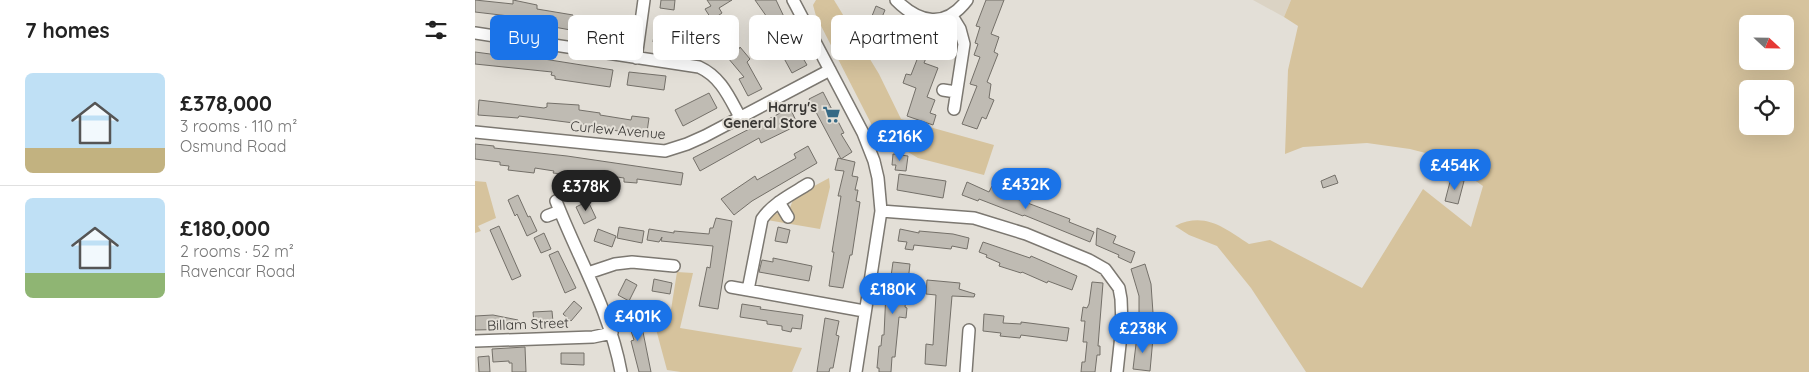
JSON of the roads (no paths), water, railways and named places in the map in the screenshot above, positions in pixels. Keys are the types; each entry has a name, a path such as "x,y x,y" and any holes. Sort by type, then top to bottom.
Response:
{"street":[{"path":"643,15 645,0"},
{"path":"795,0 863,133 874,161 878,178 881,211 856,372"},
{"path":"895,0 913,15"},
{"path":"953,15 967,0"},
{"path":"954,109 964,44 957,24"},
{"path":"475,33 568,47"},
{"path":"643,59 691,66 708,71 720,82 740,117"},
{"name":"Curlew Avenue","path":"475,132 665,151 687,144 830,70"},
{"path":"943,90 956,92"},
{"path":"748,290 758,228 766,212 808,184"},
{"path":"779,202 788,217"},
{"path":"547,216 558,206 612,333 621,372"},
{"path":"881,211 946,214 982,220 1026,234 1089,260 1105,269 1119,288 1121,299 1122,326 1117,372"},
{"path":"587,274 615,264 632,262 675,266"},
{"path":"731,287 864,311"},
{"path":"966,372 969,330"},
{"name":"Billam Street","path":"475,341 593,338 612,333"}],"place":[{"name":"Harry's General Store","path":"831,115"}]}
